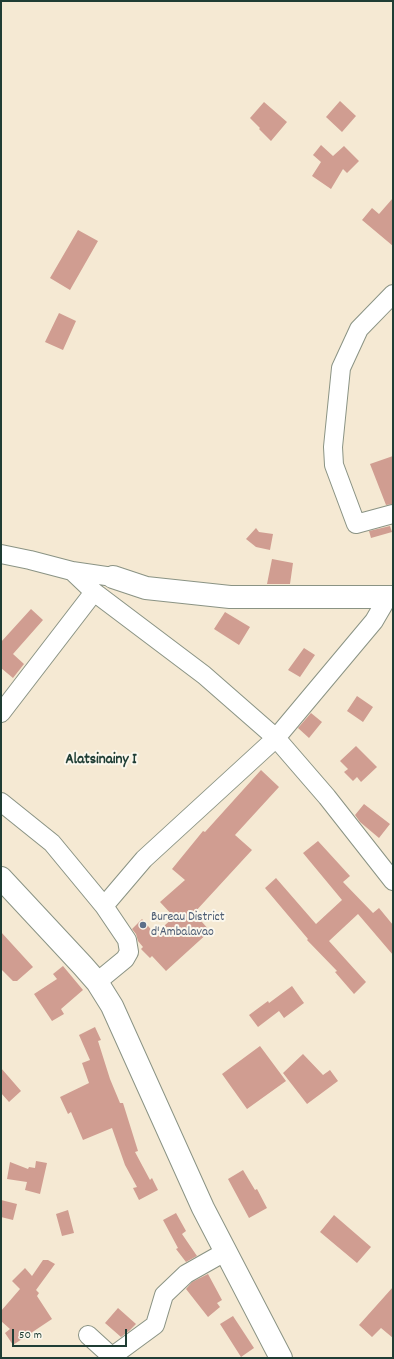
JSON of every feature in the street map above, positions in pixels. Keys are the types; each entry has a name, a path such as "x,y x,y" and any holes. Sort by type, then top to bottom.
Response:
{"main road":[{"path":"112,577 146,588 230,598 391,597"},
{"path":"1,878 97,982 112,1006 203,1208 281,1358"}],"street":[{"path":"393,294 359,329 341,368 333,447 334,465 356,524 393,514"},
{"path":"1,554 72,571 112,577"},
{"path":"72,571 94,592 204,675 276,738 327,796 393,881"},
{"path":"1,712 94,592"},
{"path":"104,906 144,859 276,738 374,621 391,597"},
{"path":"1,802 52,843 104,906 127,940 129,952 125,959 97,982"},
{"path":"88,1335 110,1357 155,1325 164,1295 186,1274 225,1252"}],"building":[{"path":"340,101 356,116 342,132 326,117"},
{"path":"264,102 287,122 271,141 250,118"},
{"path":"321,145 333,156 344,146 359,161 347,173 343,169 331,189 312,176 321,162 313,155"},
{"path":"393,198 393,246 362,220 372,208 379,214"},
{"path":"78,230 98,241 70,290 50,278"},
{"path":"59,313 76,321 63,350 45,342"},
{"path":"393,456 393,504 386,505 370,464"},
{"path":"390,526 392,532 371,538 369,531"},
{"path":"256,528 259,532 273,534 270,550 256,547 246,539"},
{"path":"272,559 293,563 290,584 267,584"},
{"path":"31,609 43,620 13,654 24,664 13,678 1,668 1,642"},
{"path":"225,612 250,627 239,645 214,629"},
{"path":"304,648 315,655 300,677 288,670"},
{"path":"357,696 373,707 363,722 347,711"},
{"path":"311,713 322,722 309,738 298,728"},
{"path":"356,746 377,767 361,782 357,777 353,781 344,772 348,769 340,761"},
{"path":"261,770 279,787 235,835 252,850 194,913 210,931 166,971 152,956 150,958 141,949 143,947 132,929 142,919 155,934 174,917 160,902 185,880 172,869 203,831 205,832"},
{"path":"364,804 390,824 379,838 360,822 355,815"},
{"path":"318,841 350,876 343,882 373,913 379,908 393,925 393,955 358,914 329,941 366,982 354,994 335,972 337,971 307,940 308,939 265,888 276,878 316,924 342,900 303,853"},
{"path":"1,932 33,967 17,981 13,981 1,969"},
{"path":"63,966 83,990 61,1009 64,1014 52,1021 34,994 57,979 53,974"},
{"path":"292,986 304,1003 284,1018 279,1011 258,1027 249,1015 268,1001 269,1003"},
{"path":"95,1027 101,1040 98,1041 110,1079 120,1103 123,1103 138,1151 135,1152 150,1180 152,1178 158,1190 139,1200 133,1188 137,1187 125,1165 112,1128 83,1140 71,1112 68,1114 60,1097 89,1083 82,1063 90,1060 79,1035"},
{"path":"260,1046 286,1081 247,1109 222,1074"},
{"path":"303,1054 323,1075 330,1070 338,1081 307,1104 283,1073"},
{"path":"1,1068 21,1091 9,1102 1,1093"},
{"path":"36,1161 47,1163 40,1194 25,1190 27,1182 7,1179 10,1162 28,1169 29,1167 35,1168"},
{"path":"243,1170 255,1190 257,1189 267,1208 249,1218 228,1179"},
{"path":"1,1200 17,1204 13,1220 1,1217"},
{"path":"68,1210 74,1233 62,1236 56,1214"},
{"path":"176,1213 186,1231 182,1234 197,1256 186,1262 176,1249 178,1248 163,1220"},
{"path":"334,1215 371,1247 357,1263 320,1232"},
{"path":"43,1260 48,1260 55,1264 36,1290 39,1293 37,1296 52,1319 13,1345 5,1333 10,1329 1,1321 1,1311 20,1289 12,1281 25,1268 32,1276"},
{"path":"208,1274 222,1300 217,1303 220,1307 208,1317 186,1289 192,1282"},
{"path":"393,1287 393,1338 381,1328 372,1337 359,1325"},
{"path":"118,1308 136,1324 121,1337 105,1323"},
{"path":"233,1316 254,1348 241,1357 220,1324"}],"place":[{"name":"Bureau District d'Ambalavao","path":"143,925"}],"district":[{"name":"Alatsinainy I","path":"101,761"}]}
